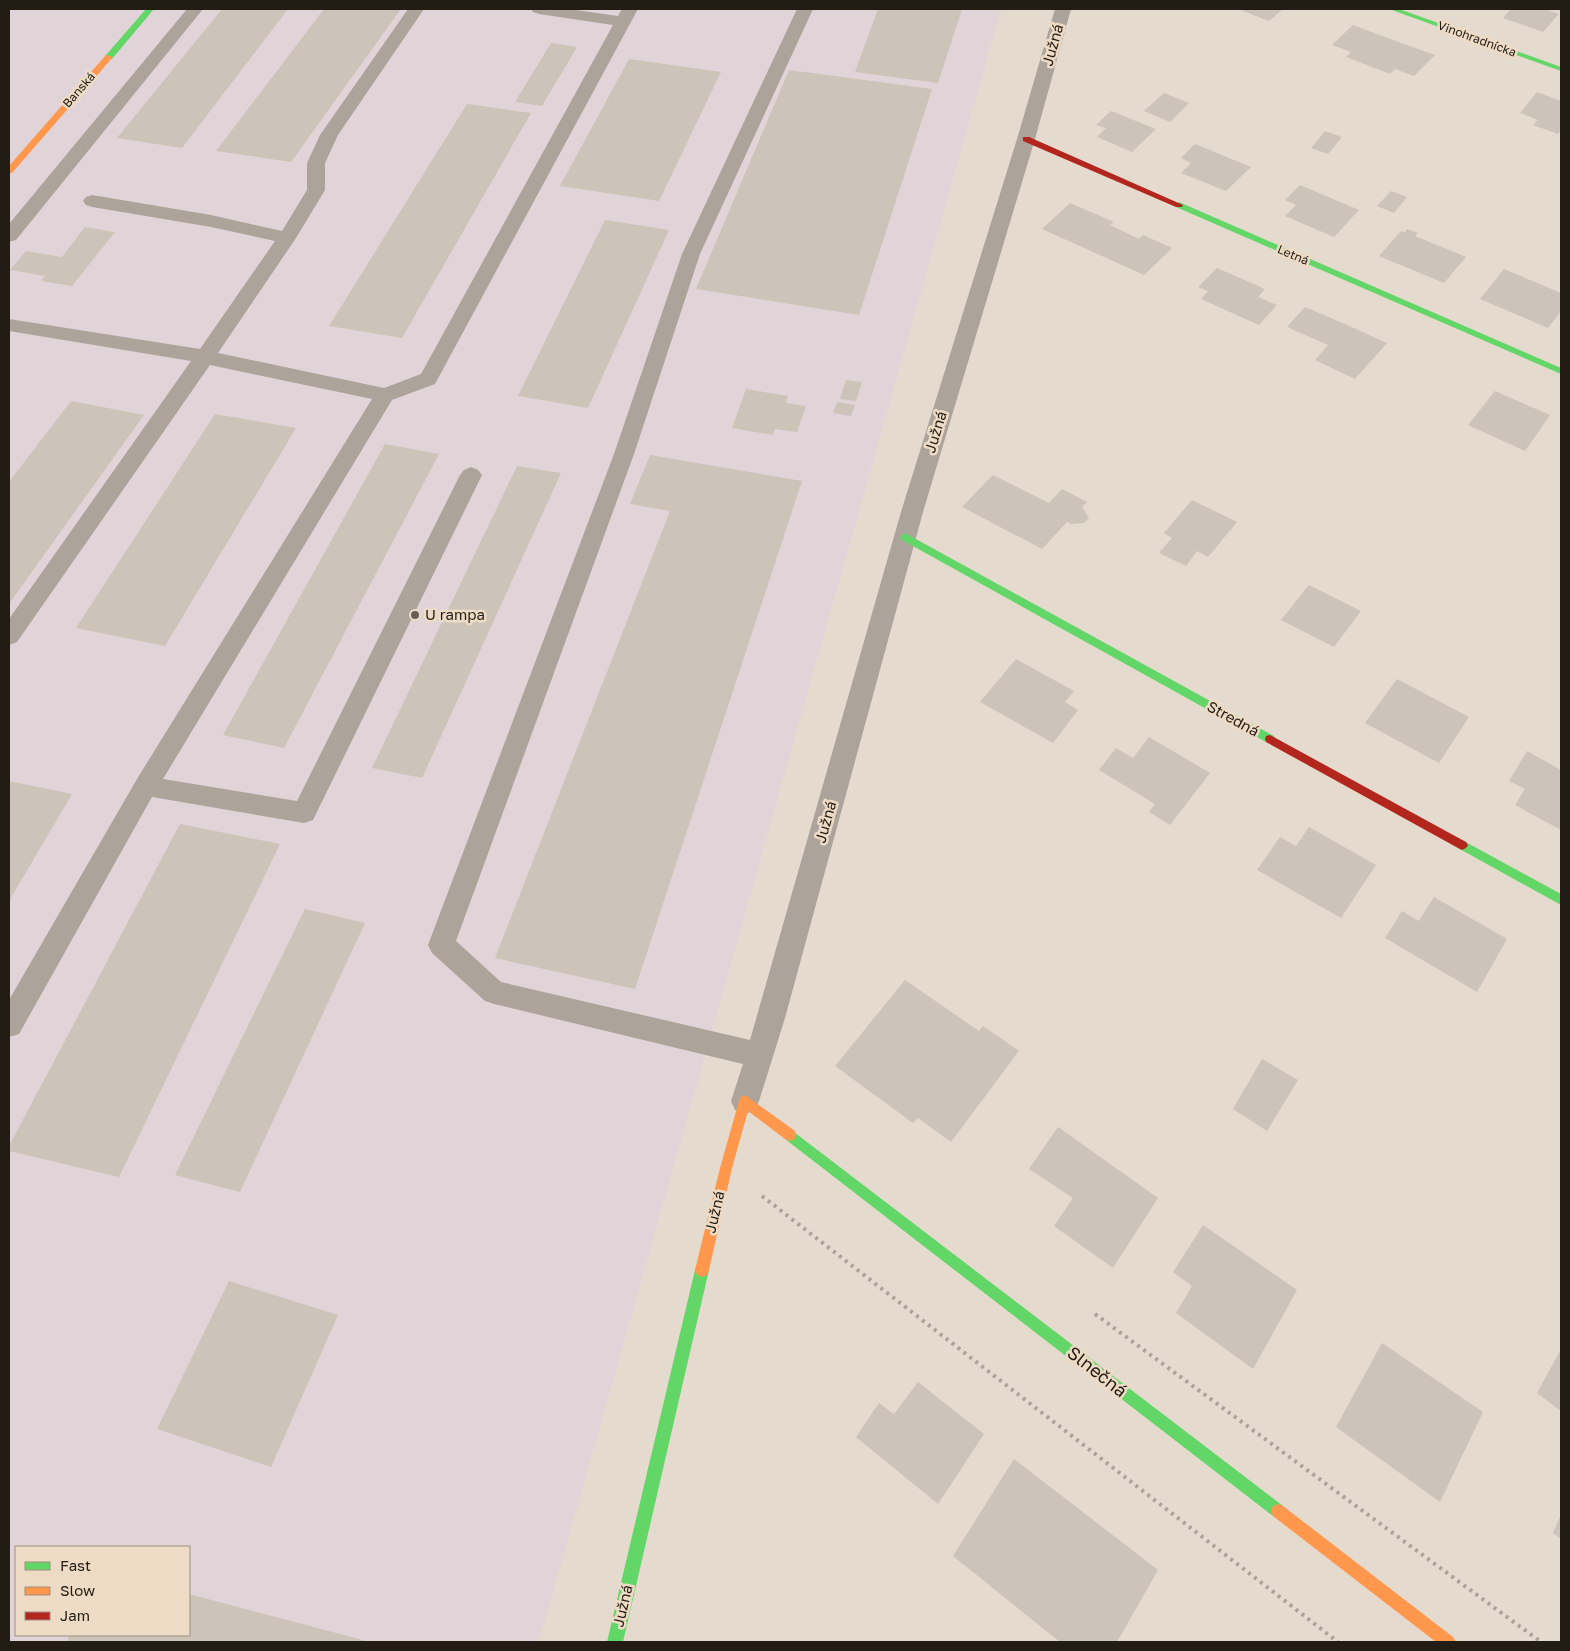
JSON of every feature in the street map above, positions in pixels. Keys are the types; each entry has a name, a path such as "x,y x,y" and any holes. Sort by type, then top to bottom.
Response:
{"street":[{"name":"Banská","path":"9,171 150,9"},
{"name":"Vinohradnícka","path":"1393,9 1561,68"},
{"name":"Letná","path":"1026,139 1561,371"},
{"name":"Stredná","path":"905,537 1561,900"},
{"name":"Južná","path":"615,1642 726,1168 745,1101"},
{"name":"Slnečná","path":"745,1101 1448,1642"}],"lane":[{"path":"9,236 195,9"},
{"path":"9,636 206,357 287,238 316,190 316,162 329,135 416,9"},
{"path":"9,325 206,357 385,395 428,379 627,15 539,9"},
{"path":"759,1055 494,992 441,945 624,454 691,254 805,9"},
{"name":"Južná","path":"745,1101 905,537 1026,139 1063,9"},
{"path":"92,201 211,221 287,238"},
{"path":"9,1025 146,786 385,395"},
{"path":"146,786 304,813 471,475"}],"path":[{"path":"726,1168 1338,1642"},
{"path":"1094,1313 1541,1642"}],"shaded area":[{"path":"9,9 1001,9 539,1642 9,1642"}],"building":[{"path":"222,9 288,9 182,148 117,138"},
{"path":"324,9 401,9 291,162 216,151"},
{"path":"878,9 962,9 938,83 855,72"},
{"path":"1238,9 1283,9 1269,21"},
{"path":"1511,9 1545,9 1559,14 1543,32 1503,18"},
{"path":"1353,25 1435,55 1414,76 1395,69 1390,74 1346,57 1351,52 1332,45"},
{"path":"551,43 577,47 542,106 515,102"},
{"path":"629,59 721,72 659,201 560,186"},
{"path":"789,70 932,89 859,315 696,289"},
{"path":"1537,92 1561,101 1561,130 1558,134 1533,125 1538,120 1520,113"},
{"path":"1164,93 1189,103 1170,122 1144,111"},
{"path":"467,104 531,113 402,338 329,326"},
{"path":"1111,111 1156,129 1132,152 1097,137 1106,128 1096,125"},
{"path":"1325,131 1342,137 1328,154 1311,148"},
{"path":"1195,144 1251,167 1226,191 1181,173 1191,163 1181,158"},
{"path":"1300,185 1359,210 1334,237 1285,216 1296,205 1285,200"},
{"path":"1391,191 1407,197 1394,213 1377,206"},
{"path":"1070,203 1114,222 1110,225 1139,239 1143,235 1172,248 1144,275 1042,229"},
{"path":"605,220 669,230 588,408 518,396"},
{"path":"85,227 115,232 72,286 41,281 45,276 10,270 26,251 62,257"},
{"path":"1407,229 1418,233 1415,236 1466,257 1444,283 1379,256 1401,231 1405,232"},
{"path":"1217,268 1265,289 1258,297 1277,305 1259,325 1201,299 1208,291 1198,287"},
{"path":"1504,269 1561,293 1561,311 1548,328 1480,299"},
{"path":"1305,307 1387,343 1355,379 1315,360 1328,345 1287,327"},
{"path":"846,380 862,382 856,401 840,399"},
{"path":"746,389 788,396 786,403 806,406 797,432 775,429 773,435 732,428"},
{"path":"1495,391 1550,415 1525,451 1468,425"},
{"path":"71,401 144,415 9,604 9,482"},
{"path":"837,402 855,405 851,416 833,413"},
{"path":"215,414 296,428 165,646 76,628"},
{"path":"385,444 439,454 284,748 223,735"},
{"path":"650,455 802,481 635,989 495,958 670,511 630,504"},
{"path":"517,466 561,473 422,778 372,768"},
{"path":"993,475 1049,503 1062,489 1087,502 1082,507 1089,518 1084,523 1071,524 1067,522 1042,549 962,507"},
{"path":"1192,500 1237,522 1208,557 1197,551 1186,566 1159,553 1172,538 1164,533"},
{"path":"1309,585 1361,611 1334,647 1281,620"},
{"path":"1016,659 1074,691 1065,702 1078,710 1053,743 980,702"},
{"path":"1397,679 1469,717 1439,763 1365,723"},
{"path":"1149,737 1210,773 1170,825 1149,812 1155,804 1099,770 1116,748 1133,758"},
{"path":"1527,751 1561,770 1561,830 1515,805 1525,789 1509,781"},
{"path":"9,781 72,794 9,901"},
{"path":"180,824 280,844 119,1177 9,1151 9,1146"},
{"path":"1309,827 1376,865 1341,918 1257,870 1280,837 1296,846"},
{"path":"1434,897 1507,939 1477,992 1385,938 1402,911 1419,921"},
{"path":"305,909 365,923 240,1192 175,1175"},
{"path":"905,980 979,1031 983,1026 1019,1051 951,1142 918,1118 913,1123 835,1066"},
{"path":"1262,1059 1298,1080 1267,1131 1233,1109"},
{"path":"1058,1127 1158,1198 1113,1268 1054,1226 1073,1198 1029,1169"},
{"path":"1203,1225 1297,1290 1253,1369 1176,1313 1192,1286 1173,1272"},
{"path":"229,1281 338,1315 271,1467 157,1429"},
{"path":"1382,1343 1483,1412 1440,1502 1336,1427"},
{"path":"1561,1349 1561,1411 1537,1393"},
{"path":"918,1382 984,1434 938,1504 856,1437 879,1403 894,1414"},
{"path":"1014,1459 1158,1570 1117,1642 1060,1642 953,1556"},
{"path":"1561,1514 1561,1539 1553,1533"},
{"path":"190,1594 370,1642 67,1642 70,1636 190,1636"}],"traffic: fast":[{"path":"109,57 150,9"},
{"path":"1393,9 1561,69"},
{"path":"1179,205 1561,371"},
{"path":"905,537 1270,739"},
{"path":"1462,845 1561,900"},
{"path":"790,1135 1278,1511"},
{"path":"615,1642 702,1270"}],"traffic: slow":[{"path":"9,171 109,57"},
{"path":"702,1270 726,1168 745,1101 790,1135"},
{"path":"1278,1511 1448,1642"}],"traffic: jam":[{"path":"1026,139 1179,205"},
{"path":"1270,739 1462,845"}],"place":[{"name":"U rampa","path":"415,615"}]}
